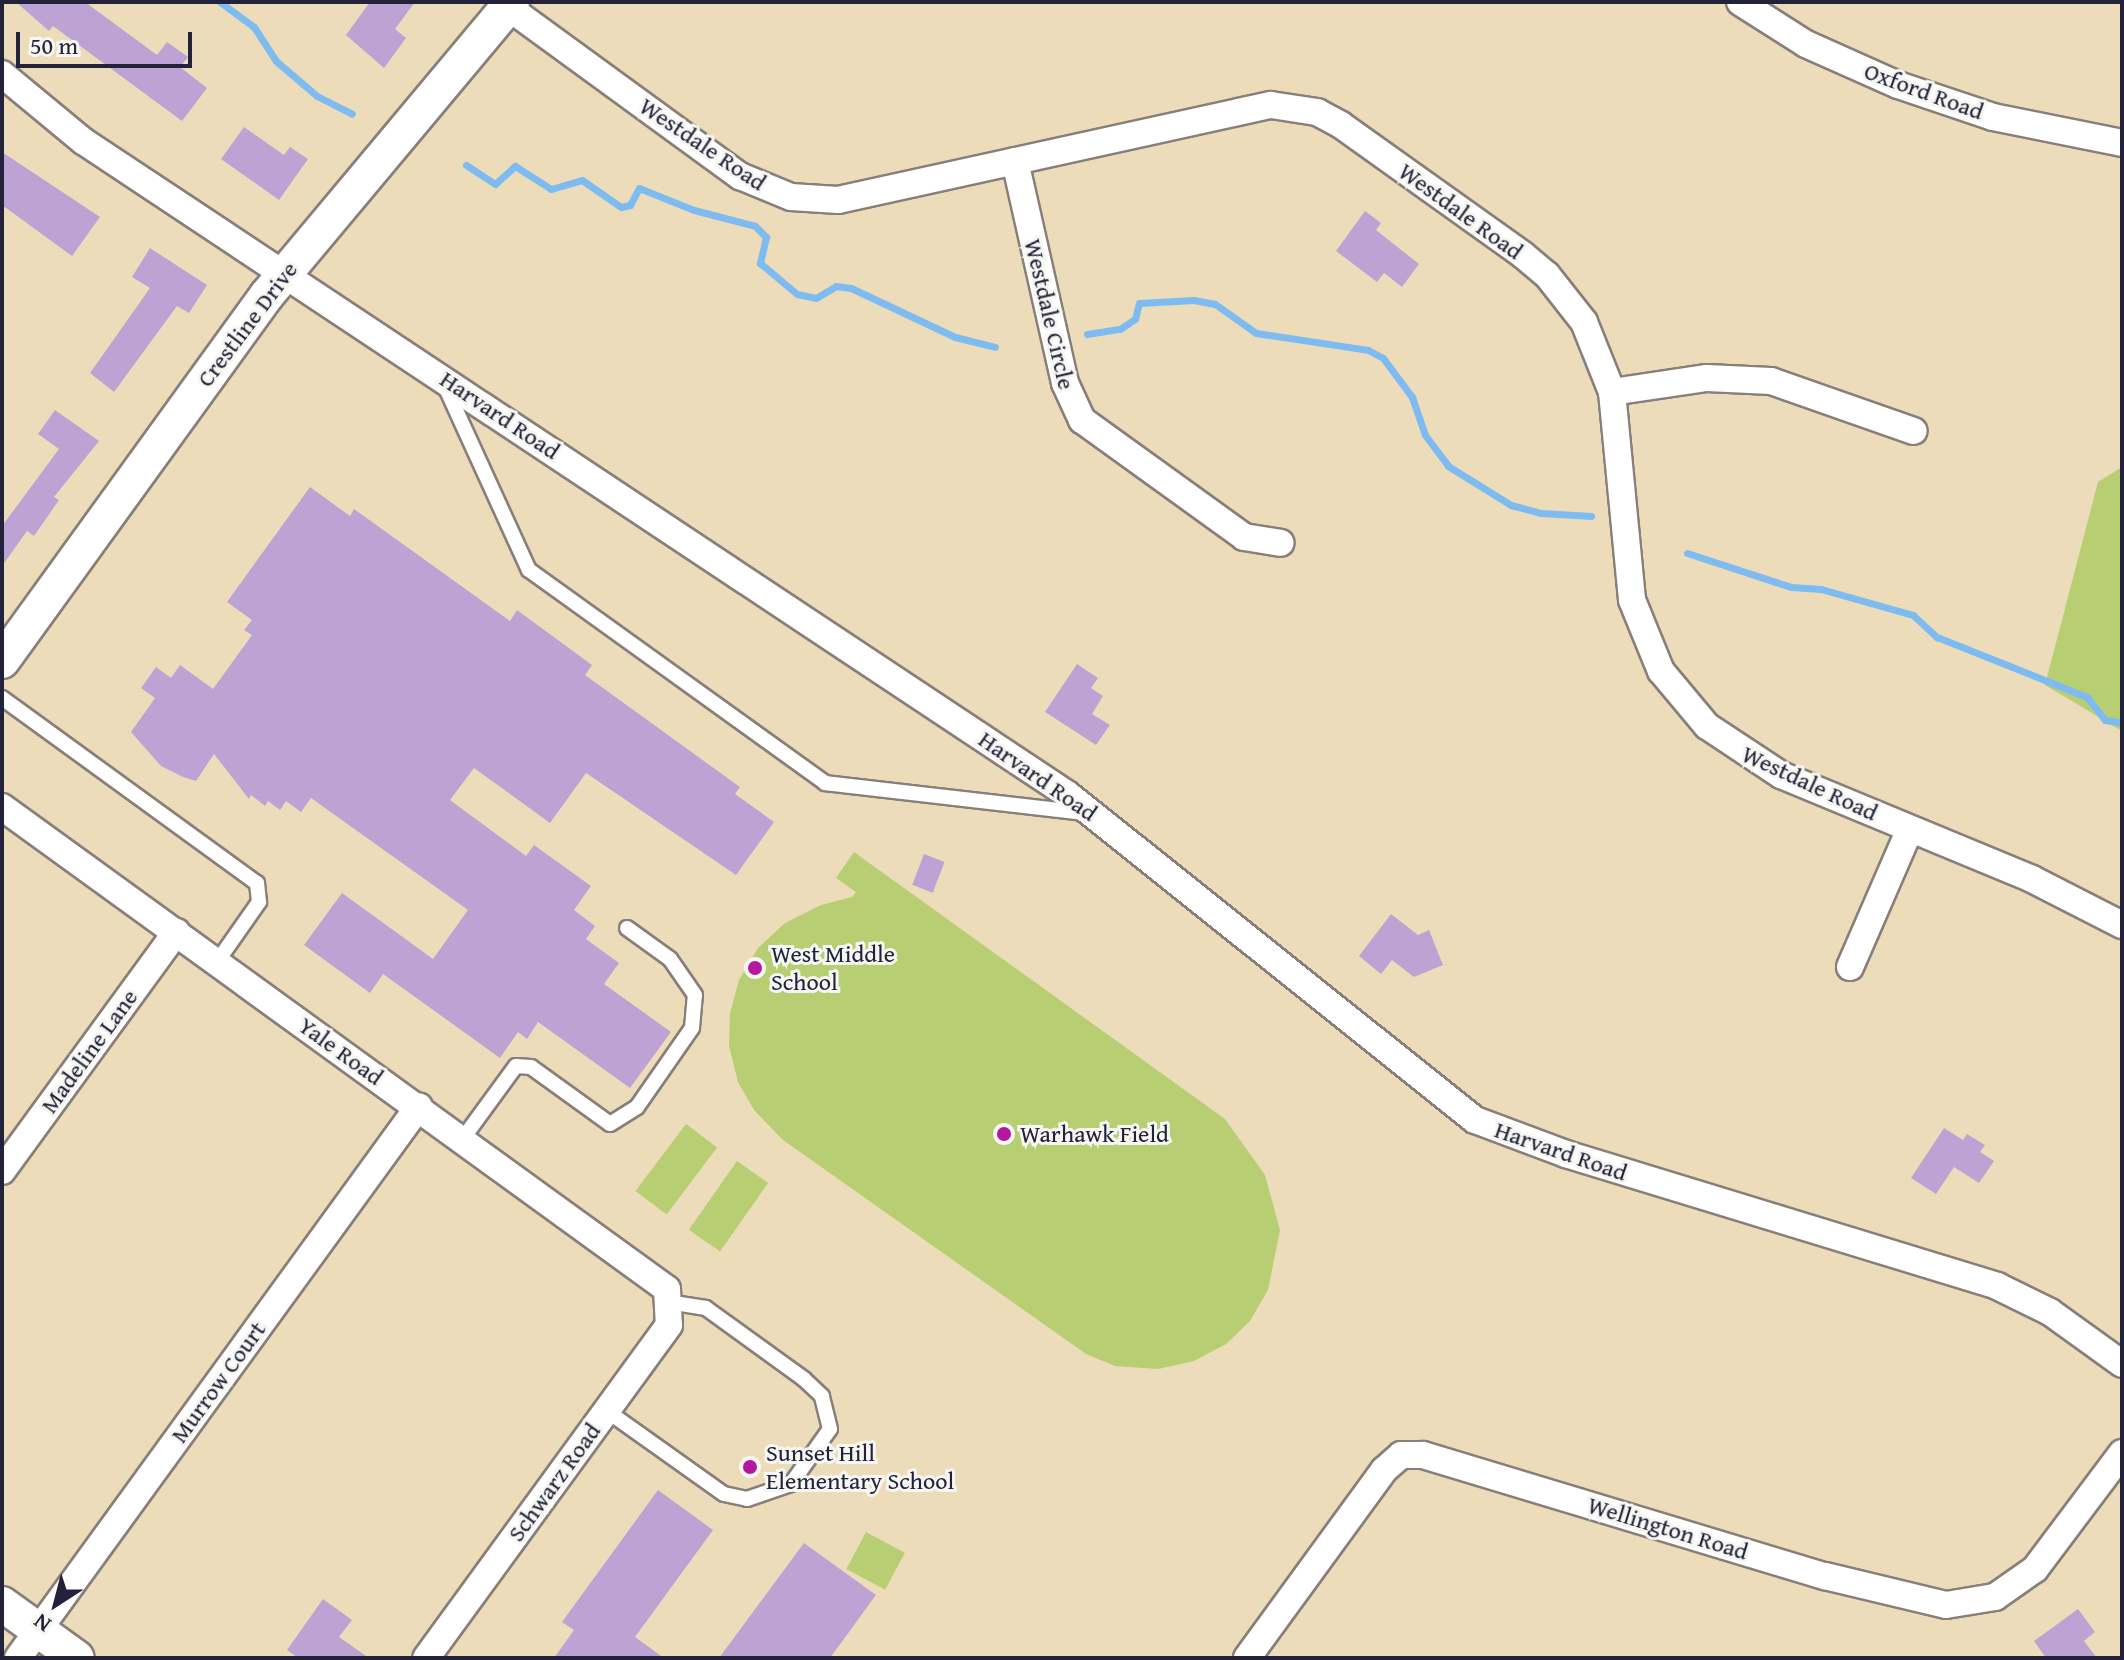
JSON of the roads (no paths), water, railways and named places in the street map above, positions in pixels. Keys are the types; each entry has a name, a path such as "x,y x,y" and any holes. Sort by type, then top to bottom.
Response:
{"street":[{"name":"Oxford Road","path":"1740,2 1806,44 1898,85 1993,117 2122,143"},
{"name":"Westdale Road","path":"507,4 765,189 838,200 1271,105 1317,112 1547,275 1584,322 1612,392 1632,600 1661,671 1707,726 1755,762 2074,898 2122,925"},
{"name":"Crestline Drive","path":"2,661 284,273 507,4"},
{"name":"Harvard Road","path":"2,74 51,119 440,375 1094,814 1475,1120 1555,1151 2023,1296 2122,1364"},
{"name":"Westdale Circle","path":"1015,161 1065,383 1082,420 1244,537 1281,543"},
{"path":"1612,392 1707,378 1771,381 1914,431"},
{"name":"Yale Road","path":"2,807 659,1278 670,1302"},
{"path":"1850,967 1910,829"},
{"name":"Madeline Lane","path":"2,1171 176,932"},
{"name":"Murrow Court","path":"18,1658 419,1106"},
{"name":"Schwarz Road","path":"426,1658 669,1325 670,1302"},
{"name":"Wellington Road","path":"1247,1658 1384,1470 1401,1455 1423,1455 1825,1576 1946,1605 1995,1597 2035,1569 2122,1453"},
{"path":"2,1604 77,1658"}],"lane":[{"path":"440,375 529,570 825,783 1094,814"},
{"path":"2,698 257,883 259,902 217,962"},
{"path":"464,1137 516,1066 531,1067 610,1124 637,1107 692,1028 695,995 670,959 627,928"},
{"path":"607,1411 724,1494 747,1499 791,1484 830,1429 822,1396 804,1379 706,1308 670,1302"}],"waterway":[{"path":"220,2 254,27 276,61 317,96 352,114"},
{"path":"466,165 495,184 515,166 551,189 582,180 621,207 630,205 639,188 694,210 755,226 766,237 760,263 797,294 816,298 836,286 851,288 955,337 995,347"},
{"path":"1087,334 1120,329 1135,319 1139,303 1194,300 1215,304 1256,333 1368,350 1383,358 1412,397 1425,435 1448,466 1511,505 1541,513 1591,516"},
{"path":"1687,553 1791,587 1821,589 1913,615 1937,637 2087,697 2105,720 2122,723"}],"place":[{"name":"West Middle School","path":"755,968"},
{"name":"Warhawk Field","path":"1004,1134"},
{"name":"Sunset Hill Elementary School","path":"750,1467"}]}
